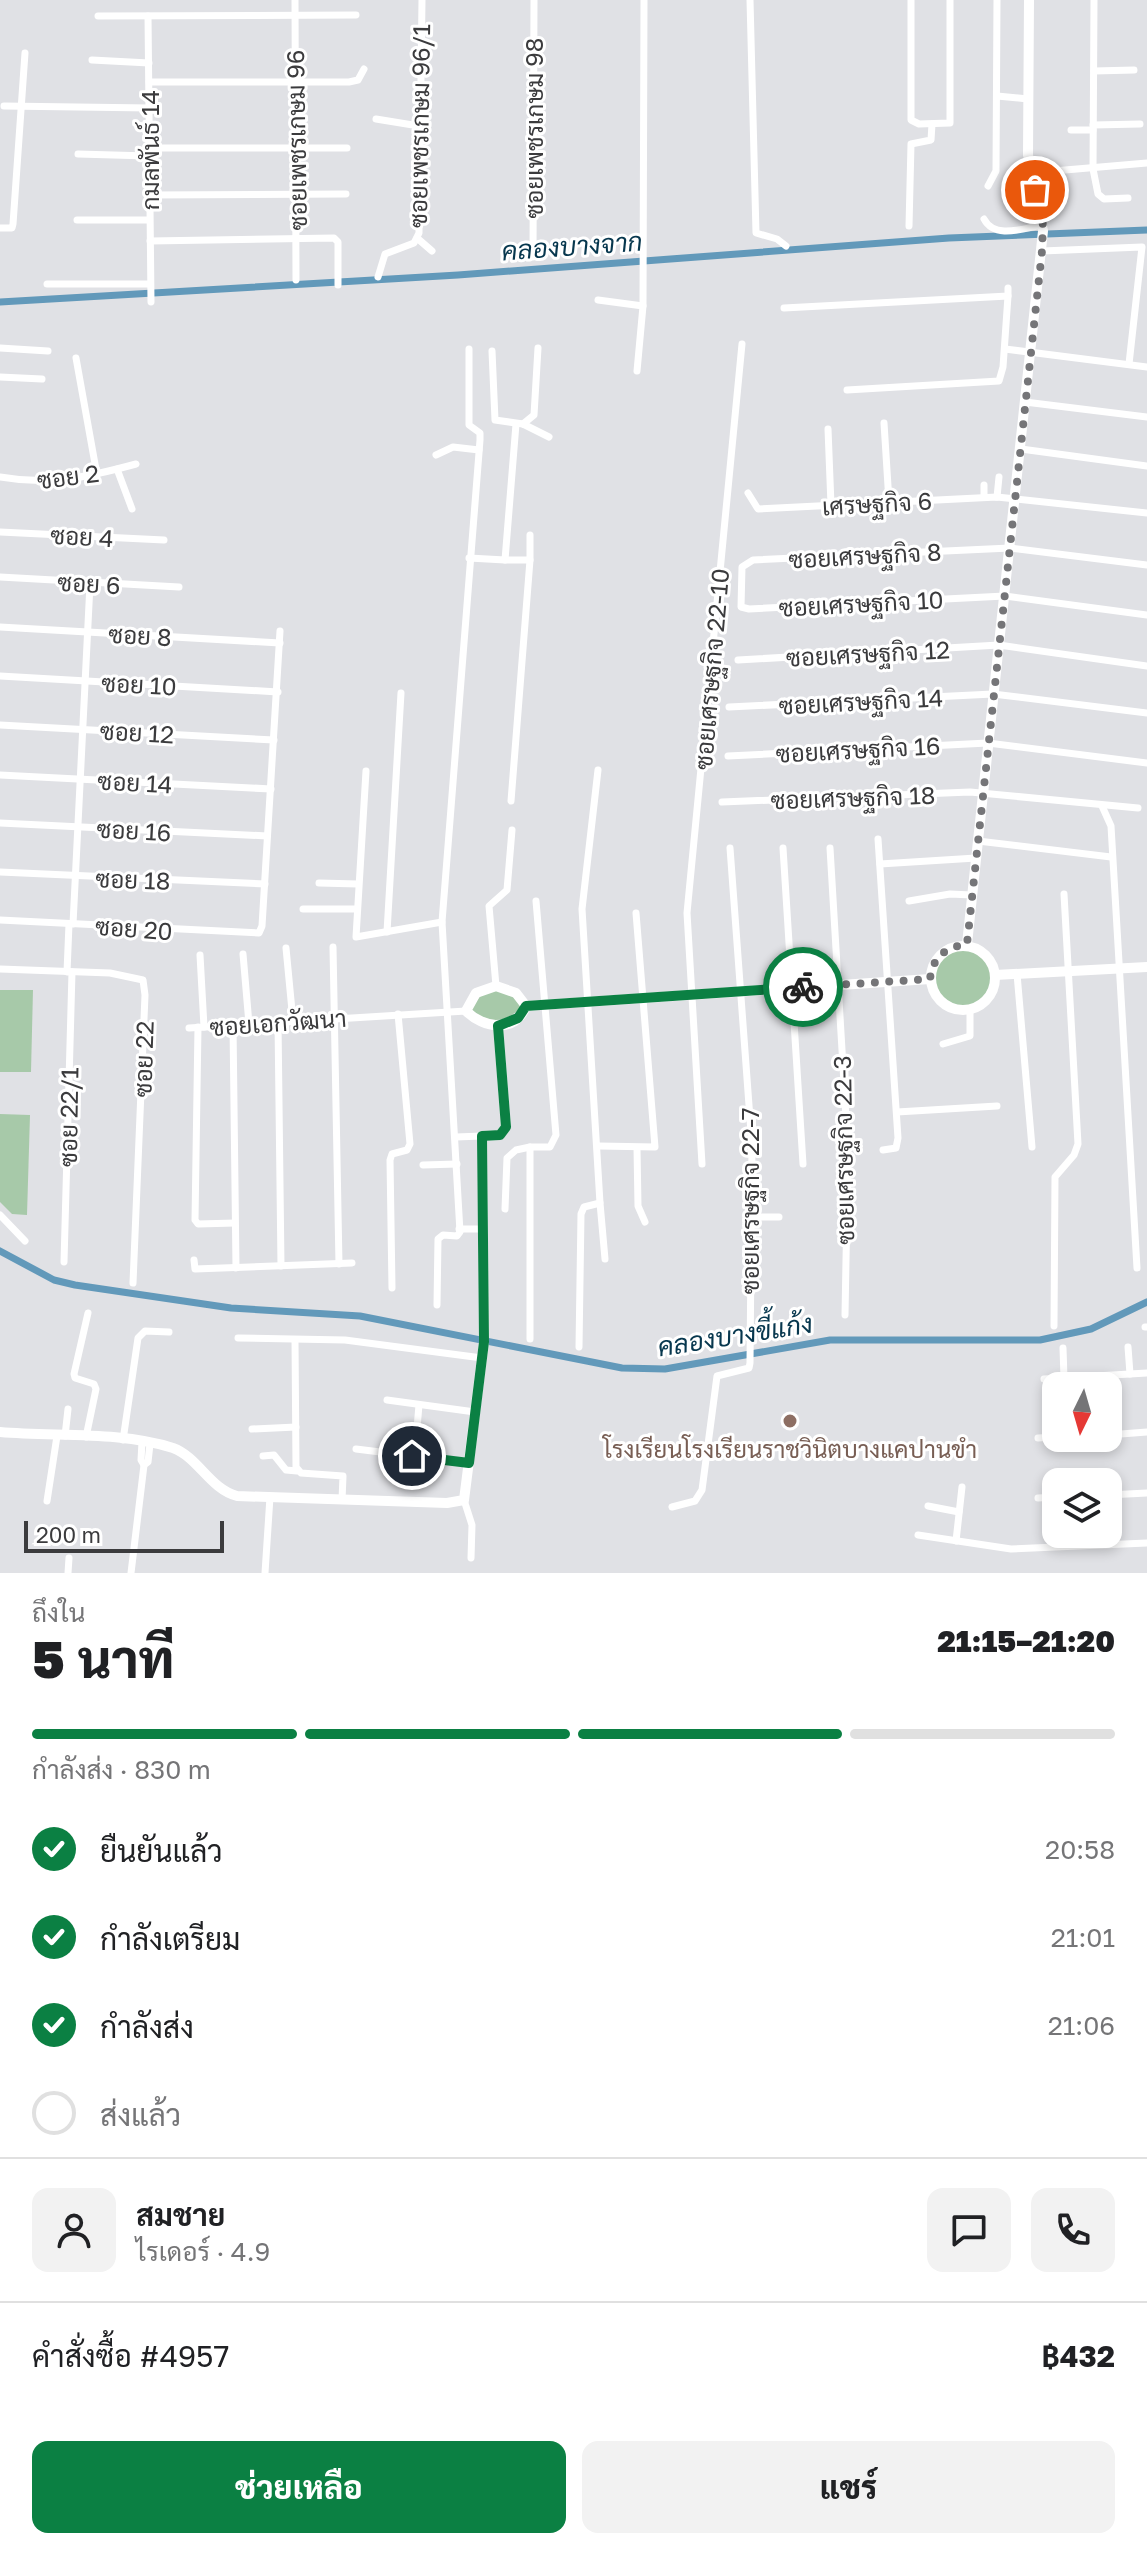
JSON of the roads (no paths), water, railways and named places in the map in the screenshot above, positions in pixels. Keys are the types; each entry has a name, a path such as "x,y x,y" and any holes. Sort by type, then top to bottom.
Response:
{"street":[{"name":"ซอยเพชรเกษม 96","path":"295,0 296,280"},
{"name":"ซอยเพชรเกษม 96/1","path":"378,277 387,251 411,245 417,238 422,0"},
{"name":"ซอยเพชรเกษม 98","path":"533,257 534,0"},
{"path":"637,371 643,306 644,0"},
{"path":"750,0 756,233 777,239 786,246"},
{"path":"911,0 911,120 932,124 950,123 950,0"},
{"path":"988,186 996,171 997,0"},
{"path":"967,944 1042,248 1043,228 1030,173 1029,0"},
{"path":"1094,0 1093,169 1098,194 1104,199 1128,198"},
{"path":"98,16 356,15"},
{"name":"กมลพันธ์ 14","path":"148,16 151,302"},
{"path":"0,228 12,228 13,224 25,53"},
{"path":"92,60 149,63"},
{"path":"149,82 353,82 364,69"},
{"path":"1094,71 1134,70"},
{"path":"997,96 1028,99"},
{"path":"4,106 150,108"},
{"path":"376,119 419,126"},
{"path":"909,226 911,144 931,140 932,124"},
{"path":"1071,130 1140,124"},
{"path":"78,154 347,148"},
{"path":"1030,173 1147,163"},
{"path":"149,195 346,194"},
{"path":"984,219 989,227 1000,232 1043,228"},
{"path":"77,220 149,220"},
{"path":"417,238 432,251"},
{"path":"150,241 338,240 338,285"},
{"path":"1042,248 1142,247 1129,364"},
{"path":"47,284 150,284"},
{"path":"784,308 1008,292 1005,349 999,381 847,390"},
{"path":"598,300 643,306"},
{"path":"1135,317 1147,319"},
{"name":"ซอยเศรษฐกิจ 22-10","path":"702,1164 687,913 742,344"},
{"path":"0,348 48,351"},
{"path":"520,424 534,415 538,348"},
{"path":"437,1305 438,1239 443,1235 457,1236 459,1229 442,922 480,433 469,425 469,349"},
{"path":"1005,349 1147,367"},
{"path":"492,351 493,416 499,423 520,424 549,437"},
{"path":"76,358 97,475"},
{"path":"0,377 42,379"},
{"path":"1025,402 1147,417"},
{"path":"884,423 889,502"},
{"path":"505,560 520,424"},
{"path":"828,429 831,505"},
{"path":"436,455 453,447 479,450"},
{"path":"1021,449 1147,466"},
{"name":"ซอย 2","path":"0,477 51,483 136,464"},
{"path":"117,469 132,509"},
{"path":"997,497 999,477"},
{"path":"984,485 984,497"},
{"name":"เศรษฐกิจ 6","path":"748,493 758,509 997,497 1147,513"},
{"name":"ซอย 4","path":"0,532 164,540"},
{"path":"511,801 530,535"},
{"name":"ซอยเศรษฐกิจ 8","path":"739,585 742,567 753,560 1010,548 1147,565"},
{"path":"469,558 530,560"},
{"name":"ซอย 6","path":"0,577 179,587"},
{"name":"ซอย 22/1","path":"64,1262 69,972 90,584"},
{"name":"ซอยเศรษฐกิจ 10","path":"739,585 738,601 743,609 1005,596"},
{"path":"1005,596 1147,615"},
{"name":"ซอย 8","path":"0,627 280,643"},
{"path":"265,884 280,631"},
{"name":"ซอยเศรษฐกิจ 12","path":"738,660 999,645 1147,666"},
{"name":"ซอย 10","path":"0,676 278,692"},
{"path":"387,932 401,693"},
{"name":"ซอยเศรษฐกิจ 14","path":"729,707 993,694 1147,713"},
{"name":"ซอย 12","path":"0,725 274,740"},
{"name":"ซอยเศรษฐกิจ 16","path":"728,756 988,743 1147,763"},
{"path":"598,770 582,909 605,1259"},
{"path":"366,771 355,934 358,939 442,922"},
{"name":"ซอย 14","path":"0,775 271,789"},
{"name":"ซอยเศรษฐกิจ 18","path":"722,802 983,792 1138,808"},
{"path":"1102,806 1111,822 1117,968 1137,1268"},
{"name":"ซอย 16","path":"0,823 267,836"},
{"path":"496,986 489,906 507,890 512,830"},
{"path":"878,839 897,1112 897,1146 892,1151 883,1150"},
{"path":"978,841 1111,857"},
{"name":"ซอยเศรษฐกิจ 22-7","path":"672,1507 695,1501 702,1490 714,1381 717,1376 749,1368 750,1363 752,1146 730,848"},
{"path":"783,848 803,1164"},
{"name":"ซอยเศรษฐกิจ 22-3","path":"830,848 848,1151 845,1315"},
{"path":"880,864 976,858"},
{"name":"ซอย 18","path":"0,872 265,884"},
{"path":"319,883 358,884"},
{"name":"ซอย 20","path":"0,920 250,935 259,933 262,926 265,884"},
{"path":"909,901 950,894 972,895"},
{"path":"1054,1326 1055,1177 1074,1155 1078,1144 1064,894"},
{"path":"505,1209 507,1158 516,1150 550,1147 556,1141 536,901"},
{"path":"303,909 356,909"},
{"path":"599,1146 655,1147 636,913"},
{"path":"967,944 980,950 991,961 995,975 989,998 970,1010 944,1005 933,991 930,979 936,959 944,951 967,944"},
{"path":"333,947 339,1264"},
{"path":"286,948 293,1021"},
{"path":"243,954 249,1024"},
{"path":"200,955 195,1220 198,1224 235,1223"},
{"path":"995,975 1147,967"},
{"name":"ซอย 22","path":"0,969 128,975 143,980 133,1283"},
{"path":"1017,974 1032,1147"},
{"path":"526,1006 930,979"},
{"path":"496,986 516,993 526,1006 518,1018 498,1026 484,1023 466,1011 471,997 496,986"},
{"path":"943,1044 970,1036 970,1010"},
{"name":"ซอยเอกวัฒนา","path":"197,1027 466,1011"},
{"path":"392,1288 390,1160 392,1154 407,1150 410,1144 398,1014"},
{"path":"278,1022 281,1266"},
{"path":"233,1025 236,1268"},
{"path":"456,1137 500,1135 506,1127 498,1026"},
{"path":"897,1112 997,1106"},
{"path":"471,1558 472,1525 464,1500 484,1342 482,1136"},
{"path":"530,1147 530,1339"},
{"path":"637,1148 638,1206 645,1222"},
{"path":"423,1165 457,1164"},
{"path":"579,1347 581,1214 584,1207 600,1203"},
{"path":"0,1215 25,1241"},
{"path":"753,1217 779,1217"},
{"path":"459,1229 481,1229"},
{"path":"194,1260 195,1269 352,1263"},
{"path":"86,1437 96,1389 94,1384 75,1378 74,1374 88,1313"},
{"path":"123,1440 138,1338 152,1329 169,1332"},
{"path":"238,1338 345,1340 482,1358"},
{"path":"295,1340 297,1471"},
{"path":"1128,1347 1130,1374"},
{"path":"1063,1348 1064,1372"},
{"path":"1122,1374 1147,1373"},
{"path":"387,1400 475,1412"},
{"path":"417,1428 419,1405"},
{"path":"47,1501 68,1409"},
{"path":"252,1429 296,1427"},
{"path":"0,1432 123,1440 179,1451 231,1495 447,1503 464,1500"},
{"path":"1122,1434 1147,1432"},
{"path":"1038,1438 1042,1438"},
{"path":"131,1573 144,1465 141,1460 146,1443"},
{"path":"356,1449 469,1463"},
{"path":"263,1456 274,1455 286,1470 343,1476 342,1500"},
{"path":"956,1541 962,1487"},
{"path":"1122,1494 1147,1493"},
{"path":"265,1573 270,1497"},
{"path":"1038,1498 1042,1498"},
{"path":"928,1506 959,1512"},
{"path":"918,1535 1011,1549 1147,1543"},
{"path":"68,1573 69,1558"}],"waterway":[{"name":"คลองบางจาก","path":"0,302 458,275 949,238 1147,230"},
{"name":"คลองบางขี้แก้ง","path":"0,1251 54,1280 75,1285 231,1308 360,1316 622,1368 665,1369 830,1340 1040,1340 1091,1329 1147,1302"}],"place":[{"name":"โรงเรียนโรงเรียนราชวินิตบางแคปานขำ","path":"790,1421"}]}
